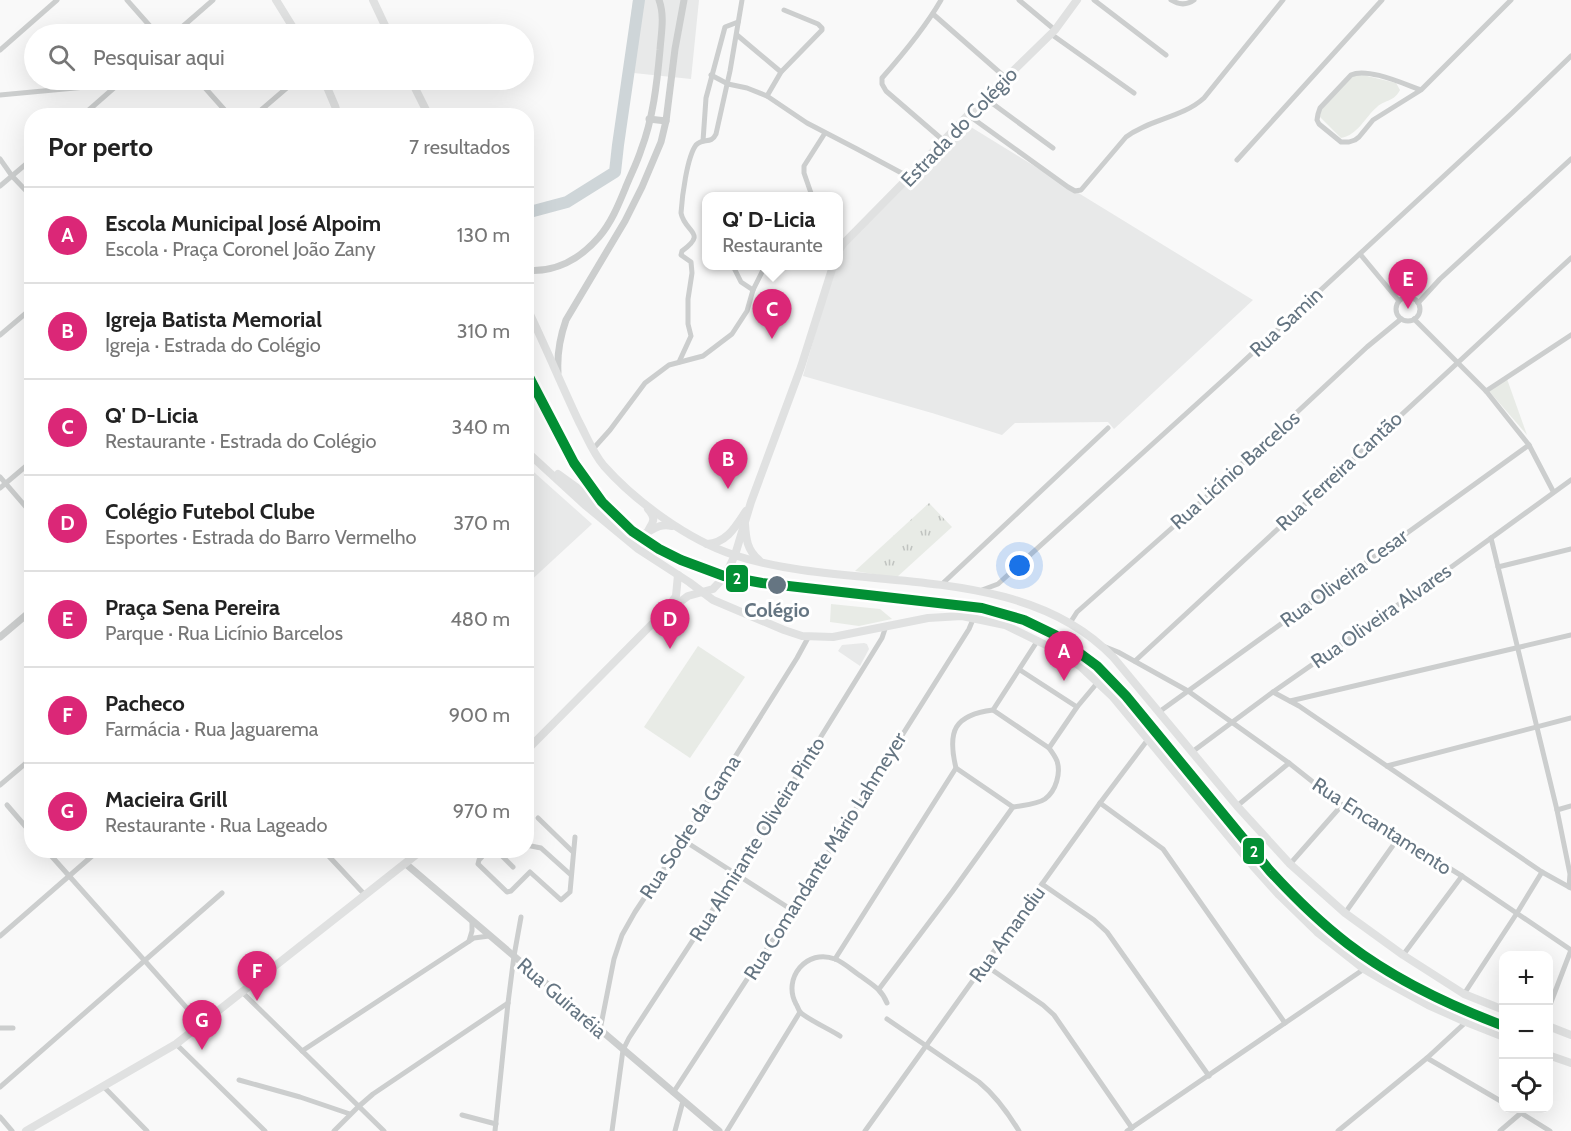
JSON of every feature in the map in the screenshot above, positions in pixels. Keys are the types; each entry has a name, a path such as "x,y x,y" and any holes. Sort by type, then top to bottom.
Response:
{"main road":[{"path":"276,0 291,24"},
{"path":"373,0 384,24"},
{"name":"Estrada do Colégio","path":"843,242 1053,32 1077,0"},
{"path":"328,90 336,108"},
{"path":"416,90 425,108"},
{"path":"534,744 666,611 688,596 713,589 722,580 735,555 751,502 801,367 832,270"},
{"path":"534,323 593,449 604,467 653,515 654,520 646,538 648,549 654,560"},
{"path":"534,457 576,487 623,531 638,536 648,533 655,527 664,525 677,527"},
{"path":"547,468 606,524 638,549 713,600 793,634 833,637 940,616 974,617 1005,625 1038,640 1072,660 1112,696 1253,866 1317,932 1364,969 1428,1005 1499,1035"},
{"path":"632,493 677,527 707,544 735,555 801,570 977,591 1044,610 1084,631 1102,646 1237,806 1290,864 1345,913 1403,955 1464,994 1499,1008"},
{"path":"707,544 719,542 731,532 751,502"},
{"path":"745,524 748,546 762,562"},
{"path":"666,611 676,596 678,576"},
{"path":"27,1131 176,1044 413,858"},
{"path":"1553,1028 1571,1035"},
{"path":"1553,1056 1571,1064"}],"street":[{"path":"30,24 57,0"},
{"path":"127,0 148,24"},
{"path":"185,24 213,0"},
{"path":"534,271 550,270 582,253 599,237 616,210 642,149 657,81 662,15 659,0"},
{"path":"558,375 561,334 566,320 625,221 657,154 666,121 684,0"},
{"path":"679,362 691,336 688,324 688,299 692,273 691,262 681,255 694,239 694,233 682,220 682,204 689,163 695,146 703,141 711,141 716,134 728,84 742,0"},
{"path":"941,0 933,14 882,78 882,84 886,91 944,141"},
{"path":"1019,0 1053,32 1134,93"},
{"path":"1094,0 1166,55"},
{"path":"1171,0 1182,4 1188,4 1194,0"},
{"path":"968,115 1068,187 1075,191 1081,190 1126,137 1135,130 1188,110 1204,98 1283,0"},
{"path":"1237,159 1382,0"},
{"path":"1421,90 1367,73 1355,73 1320,108 1317,120 1341,142 1348,142 1359,137 1373,120 1421,90 1511,0"},
{"path":"767,96 781,72 820,33 822,28 818,24 784,10"},
{"path":"933,14 1006,78"},
{"path":"703,141 706,98 725,27 738,22"},
{"path":"0,50 24,29"},
{"path":"737,35 781,72"},
{"name":"Rua Samin","path":"977,591 998,584 1141,456 1571,56"},
{"path":"711,75 728,84 767,96 825,134 909,177"},
{"path":"0,96 52,90"},
{"path":"91,108 112,90"},
{"path":"207,90 223,108"},
{"path":"263,108 284,90"},
{"path":"985,98 1053,148"},
{"path":"649,119 666,121"},
{"path":"811,192 804,166 825,134"},
{"path":"642,149 657,154"},
{"path":"0,159 24,189"},
{"path":"1418,303 1440,279 1571,159"},
{"path":"0,186 24,166"},
{"path":"1360,254 1399,301"},
{"name":"Rua Ferreira Cantão","path":"1135,661 1571,258"},
{"path":"736,270 741,282 753,290"},
{"path":"593,449 645,383 669,365 703,356 732,334 747,311 753,290 763,270"},
{"path":"1409,297 1418,303 1419,313 1414,319 1407,321 1398,316 1396,308 1399,301 1409,297"},
{"path":"0,336 24,315"},
{"name":"Rua Licínio Barcelos","path":"1070,623 1077,612 1401,318"},
{"path":"1414,319 1486,391 1529,445 1553,491"},
{"path":"1486,391 1571,335"},
{"path":"940,586 1108,428"},
{"name":"Rua Oliveira Cesar","path":"1159,712 1529,445"},
{"path":"0,488 24,467"},
{"path":"0,477 24,505"},
{"name":"Rua Oliveira Alvares","path":"1192,752 1571,480"},
{"path":"1274,692 1542,872 1570,888 1570,874 1557,810 1491,538"},
{"path":"1498,567 1571,549"},
{"path":"998,584 998,591 1002,597"},
{"path":"0,637 24,617"},
{"name":"Rua Comandante Mário Lahmeyer","path":"674,1093 969,629 974,617"},
{"name":"Rua Almirante Oliveira Pinto","path":"623,1050 736,874 882,638 886,626"},
{"path":"1290,701 1571,635"},
{"name":"Rua Sodre da Gama","path":"600,1030 614,959 622,935 809,636"},
{"path":"993,710 1038,640"},
{"path":"1102,646 1135,661"},
{"name":"Rua Encantamento","path":"1135,661 1188,691 1289,763 1342,805 1462,876 1571,950"},
{"path":"1020,670 1077,707"},
{"path":"1049,748 1098,681"},
{"path":"993,710 1049,748 1057,761 1058,773 1053,791 1044,800 1013,807 956,768 951,744 960,722 977,712 993,710"},
{"path":"1387,766 1571,718"},
{"name":"Rua Amandiu","path":"865,1131 1149,738"},
{"path":"1237,806 1289,763"},
{"path":"0,785 24,765"},
{"path":"835,959 956,768"},
{"path":"1100,803 1163,849 1285,1023"},
{"path":"7,805 24,825"},
{"path":"1290,864 1342,805"},
{"path":"1557,810 1571,806"},
{"path":"879,988 1013,807"},
{"path":"538,818 573,852"},
{"path":"481,858 478,864 507,892 531,872 559,900 563,900 570,892 575,837"},
{"path":"1345,913 1399,837"},
{"path":"683,840 792,909"},
{"path":"534,846 541,848 571,875"},
{"path":"53,858 202,1025"},
{"path":"0,936 90,858"},
{"path":"330,858 365,895"},
{"path":"504,858 513,867"},
{"name":"Rua Guiraréia","path":"406,864 719,1131"},
{"path":"1464,994 1542,872"},
{"path":"1403,955 1462,876"},
{"path":"1042,884 1094,920 1107,932 1209,1076"},
{"path":"0,1087 222,893"},
{"path":"495,1131 508,1003 521,917"},
{"path":"469,942 472,922"},
{"path":"302,1051 469,942 479,937 489,936"},
{"path":"1550,1005 1571,950"},
{"path":"840,1036 800,1012 793,999 792,991 793,978 799,967 820,958 835,959 879,988 887,1003"},
{"path":"985,964 1054,1015 1129,1130 1364,969"},
{"path":"242,992 384,1131"},
{"path":"334,1131 373,1094 508,1003"},
{"path":"727,1131 800,1012"},
{"path":"887,1019 979,1082 1009,1114 1019,1131"},
{"path":"1338,1131 1427,1058 1466,1022"},
{"path":"0,1028 13,1028"},
{"path":"176,1044 265,1131"},
{"path":"612,1131 623,1050"},
{"path":"1427,1058 1499,1101"},
{"path":"239,1080 350,1114"},
{"path":"103,1086 147,1131"},
{"path":"675,1131 683,1101"},
{"path":"1500,1131 1521,1113 1550,1131"},
{"path":"462,1115 496,1124"},
{"path":"0,1117 12,1131"}],"shaded area":[{"path":"633,0 699,0 691,79 624,72"},
{"path":"966,124 1253,300 1114,429 1108,422 1015,423 1002,435 803,376 834,270 843,270 843,248"},
{"path":"534,472 592,524 534,578"},
{"path":"864,643 869,649 860,666 838,651 842,645"}],"green space":[{"path":"1359,74 1396,83 1400,90 1395,97 1380,104 1352,133 1341,138 1319,116 1321,110 1352,77"},
{"path":"1507,379 1527,435 1489,391"},
{"path":"929,503 952,527 896,578 855,571"},
{"path":"831,604 880,609 892,619 859,626 830,622"},
{"path":"698,646 745,677 690,758 644,727"}],"waterway":[{"path":"534,211 567,202 615,172 639,0"}],"transit line":[{"name":"2","path":"534,386 574,463 602,502 632,531 681,560 724,576 762,583 982,608 1024,620 1055,635 1097,666 1126,696 1270,871 1327,927 1366,957 1403,980 1442,1000 1499,1024"}],"place":[{"name":"Praça Sena Pereira","path":"1408,309"},
{"name":"Q' D-Licia","path":"772,339"},
{"name":"Igreja Batista Memorial","path":"728,489"},
{"name":"Colégio","path":"777,585"},
{"name":"Colégio Futebol Clube","path":"670,649"},
{"name":"Escola Municipal José Alpoim","path":"1064,681"},
{"name":"Pacheco","path":"257,1001"},
{"name":"Macieira Grill","path":"202,1050"}]}
